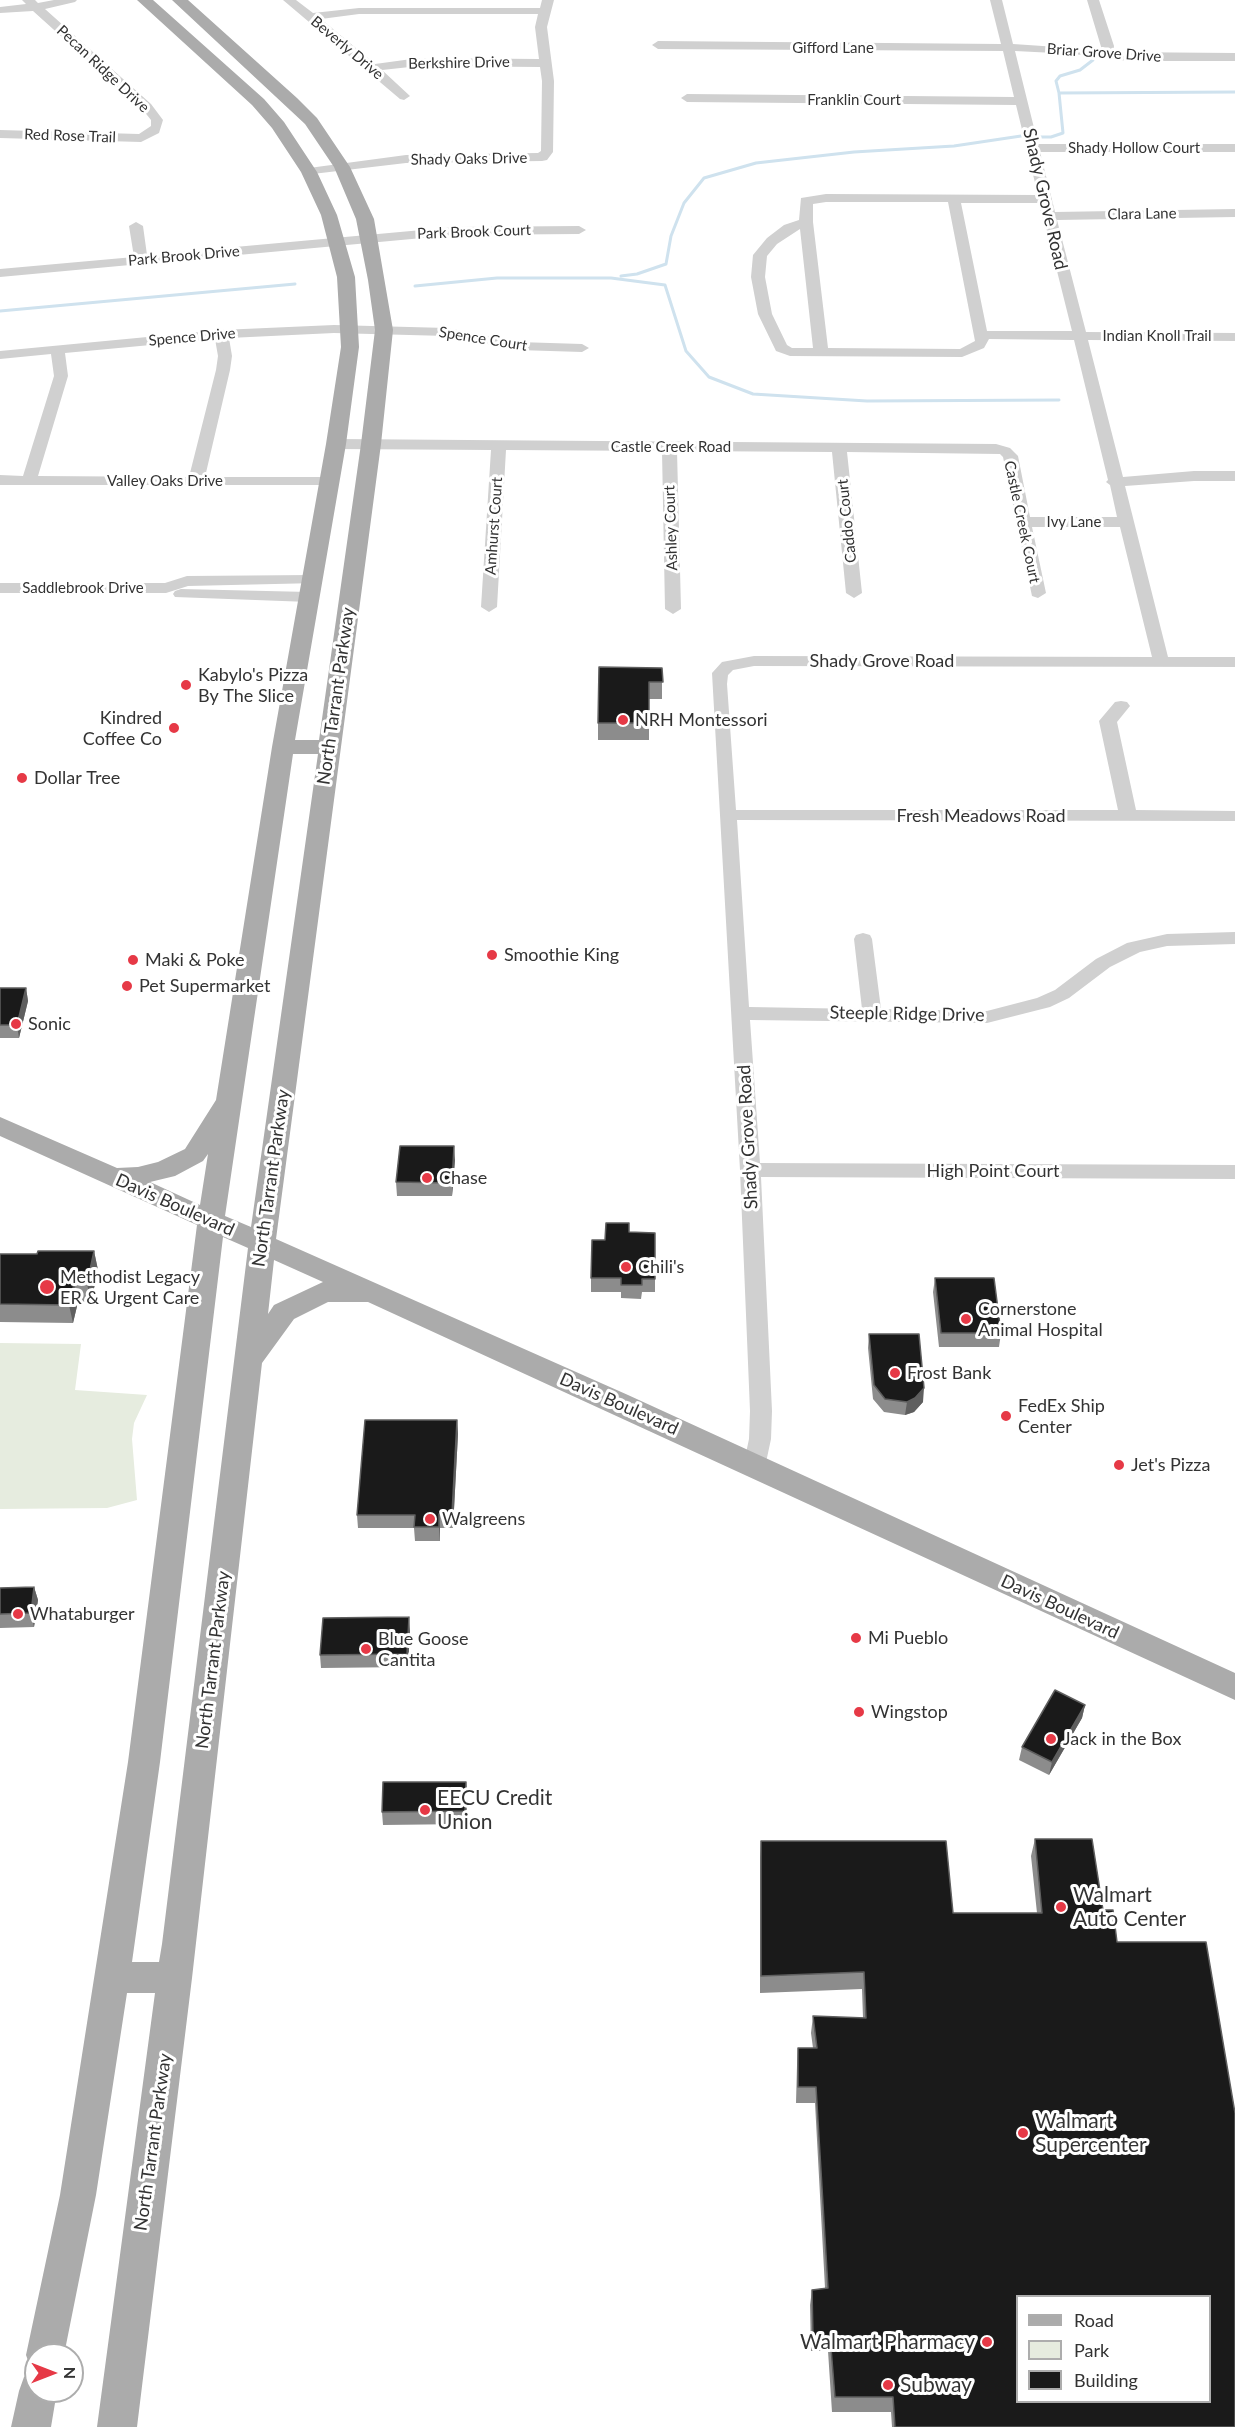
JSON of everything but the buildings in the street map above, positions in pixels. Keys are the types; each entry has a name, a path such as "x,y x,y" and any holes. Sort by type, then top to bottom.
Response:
{"main road":[{"path":"47,2343 78,2195 112,1977 144,1762 211,1221 283,747 346,382 350,329 346,277 338,242 325,205 309,172 278,125 258,102 144,0"},
{"name":"North Tarrant Parkway","path":"117,2427 175,1978 262,1243 371,444 384,330 365,219 342,167 311,121 179,0"},
{"path":"330,482 341,484 352,495 348,522 350,540 355,551"},
{"path":"283,747 330,747"},
{"path":"111,1177 138,1176 166,1169 194,1155 231,1095"},
{"name":"Davis Boulevard","path":"0,1126 378,1294 1235,1687"},
{"path":"248,1361 284,1312 324,1292 378,1294"},
{"path":"112,1977 175,1978"},
{"path":"30,2427 35,2403"}],"street":[{"path":"0,10 71,0"},
{"name":"Beverly Drive","path":"289,0 404,96"},
{"name":"Shady Grove Road","path":"754,1467 760,1439 761,1411 750,1170 720,673 728,666 754,661 1161,661 1114,482 996,0"},
{"path":"1093,0 1108,46 1107,55"},
{"name":"Pecan Ridge Drive","path":"32,4 153,114 157,120 155,130 141,138"},
{"path":"310,17 359,10 546,5"},
{"name":"Shady Oaks Drive","path":"309,172 414,159 542,157 547,152 548,81 541,34 546,5"},
{"name":"Gifford Lane","path":"658,45 1009,48"},
{"name":"Briar Grove Drive","path":"1009,48 1061,49 1128,57 1235,57"},
{"name":"Berkshire Drive","path":"372,68 419,62 546,63"},
{"name":"Franklin Court","path":"687,98 1022,101"},
{"name":"Red Rose Trail","path":"0,134 141,138"},
{"name":"Shady Hollow Court","path":"1033,148 1235,148"},
{"path":"821,352 806,222 806,201 816,198 1044,199"},
{"path":"806,222 789,228 760,255 758,278 765,314 781,348 790,352 962,353 972,350 982,342 954,199"},
{"name":"Clara Lane","path":"1048,216 1235,213"},
{"path":"135,226 141,260"},
{"name":"Park Brook Court","path":"369,239 455,231 579,230"},
{"name":"Park Brook Drive","path":"0,273 369,239"},
{"name":"Spence Drive","path":"0,355 221,334 350,329 384,330"},
{"name":"Spence Court","path":"384,330 447,332 518,346 582,348"},
{"path":"196,482 223,370 225,356 221,334"},
{"name":"Indian Knoll Trail","path":"981,335 1235,336"},
{"path":"29,480 61,376 57,350"},
{"name":"Castle Creek Road","path":"336,444 988,448 1005,451"},
{"name":"Amhurst Court","path":"489,607 499,446"},
{"name":"Ashley Court","path":"669,447 673,609"},
{"name":"Caddo Court","path":"839,448 854,593"},
{"name":"Castle Creek Court","path":"1005,451 1010,456 1038,593"},
{"path":"1114,482 1194,476 1235,476"},
{"name":"Valley Oaks Drive","path":"0,480 330,482"},
{"name":"Ivy Lane","path":"1024,522 1124,522"},
{"name":"Saddlebrook Drive","path":"0,588 166,588 183,595 225,588 311,589"},
{"path":"1161,661 1235,662"},
{"path":"1121,706 1108,721 1128,816"},
{"name":"Fresh Meadows Road","path":"727,815 1235,816"},
{"name":"Steeple Ridge Drive","path":"741,1013 987,1017 1053,999 1103,963 1134,947 1167,940 1235,938"},
{"path":"863,939 872,1014"},
{"name":"High Point Court","path":"750,1170 1235,1172"}],"green space":[{"path":"0,1343 81,1344 75,1390 147,1395 134,1423 132,1439 137,1500 107,1508 0,1509"}],"waterway":[{"path":"1059,93 1056,81 1060,76 1080,70 1093,60"},
{"path":"1059,93 1235,92"},
{"path":"1040,137 1051,137 1063,133 1059,93"},
{"path":"621,276 637,274 666,264 671,236 684,203 704,178 756,163 854,152 954,146 1021,136"},
{"path":"415,286 497,278 611,278 665,285 686,351 709,377 753,394 867,401 1059,400"},
{"path":"0,311 295,284"}],"place":[{"name":"Kabylo's Pizza By The Slice","path":"186,685"},
{"name":"NRH Montessori","path":"623,720"},
{"name":"Kindred Coffee Co","path":"174,728"},
{"name":"Dollar Tree","path":"22,778"},
{"name":"Smoothie King","path":"492,955"},
{"name":"Maki & Poke","path":"133,960"},
{"name":"Pet Supermarket","path":"127,986"},
{"name":"Sonic","path":"16,1024"},
{"name":"Chase","path":"427,1178"},
{"name":"Chili's","path":"626,1267"},
{"name":"Methodist Legacy ER & Urgent Care","path":"47,1287"},
{"name":"Cornerstone Animal Hospital","path":"966,1319"},
{"name":"Frost Bank","path":"895,1373"},
{"name":"FedEx Ship Center","path":"1006,1416"},
{"name":"Jet's Pizza","path":"1119,1465"},
{"name":"Walgreens","path":"430,1519"},
{"name":"Whataburger","path":"18,1614"},
{"name":"Mi Pueblo","path":"856,1638"},
{"name":"Blue Goose Cantita","path":"366,1649"},
{"name":"Wingstop","path":"859,1712"},
{"name":"Jack in the Box","path":"1051,1739"},
{"name":"EECU Credit Union","path":"425,1810"},
{"name":"Walmart Auto Center","path":"1061,1907"},
{"name":"Walmart Supercenter","path":"1023,2133"},
{"name":"Walmart Pharmacy","path":"987,2342"},
{"name":"Subway","path":"888,2385"}]}
